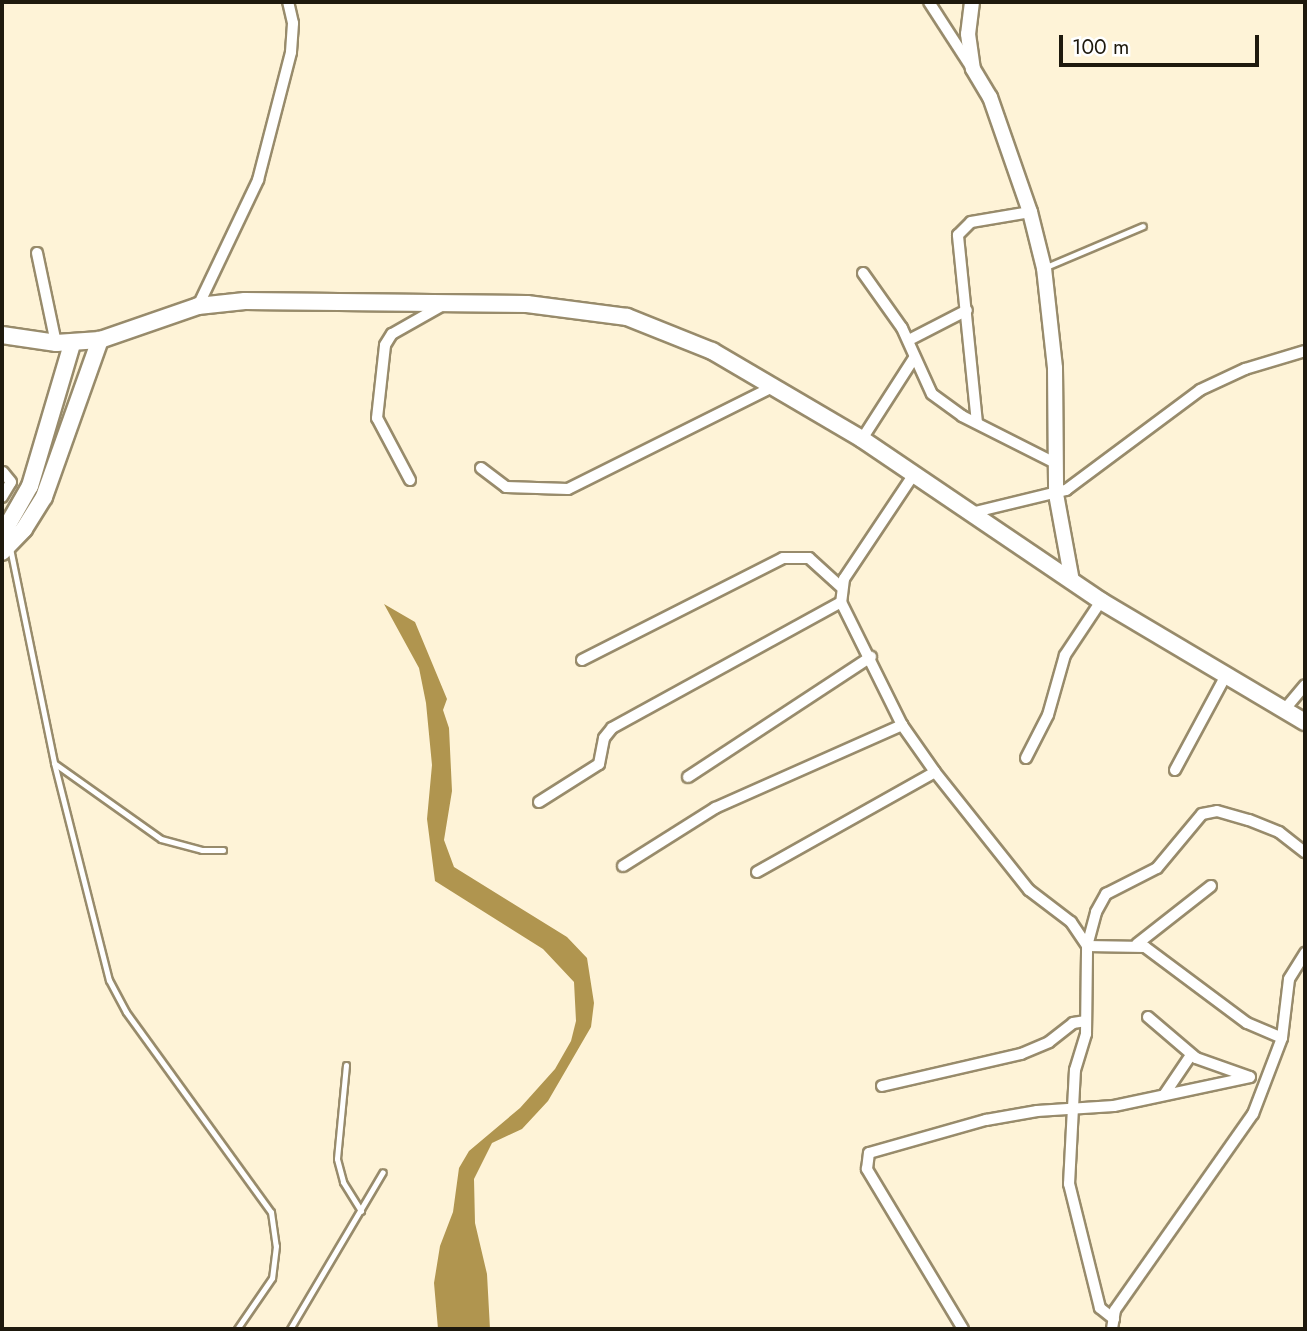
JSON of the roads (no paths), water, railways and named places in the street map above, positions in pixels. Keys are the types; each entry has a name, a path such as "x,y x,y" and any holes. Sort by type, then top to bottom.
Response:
{"main road":[{"path":"2,335 64,343 100,340 198,306 302,300 564,306 627,317 712,351 862,439 975,512 1101,601 1225,677 1305,722"},
{"path":"4,540 44,497 100,340"},
{"path":"4,540 30,486 64,343"}],"street":[{"path":"198,306 258,180 291,52 293,23 288,2"},
{"path":"929,2 990,97 1030,212 1044,268 1055,368 1056,494 1072,581"},
{"path":"972,2 968,34 973,69"},
{"path":"977,423 960,230 971,222 1030,212"},
{"path":"37,253 64,343"},
{"path":"863,273 909,340 914,358 932,394 977,423 1055,463"},
{"path":"410,480 377,418 385,345 392,334 445,304"},
{"path":"909,340 967,310"},
{"path":"975,512 1056,494 1081,482 1200,390 1245,369 1305,352"},
{"path":"862,439 914,358"},
{"path":"481,468 506,487 568,489 773,387"},
{"path":"2,497 11,482 3,472"},
{"path":"914,474 841,587 841,602 871,657 902,724 935,772 1030,890 1070,922 1087,946"},
{"path":"582,660 783,558 809,558 841,587"},
{"path":"1026,758 1048,715 1065,655 1101,601"},
{"path":"540,802 599,764 604,738 612,728 841,602"},
{"path":"688,777 724,757 871,657"},
{"path":"1175,770 1225,677"},
{"path":"1285,709 1305,685"},
{"path":"624,866 715,808 902,724"},
{"path":"757,872 935,772"},
{"path":"1113,1324 1100,1308 1070,1197 1076,1070 1086,1021 1087,946 1096,912 1106,894 1157,868 1202,814 1217,811 1249,820 1279,832 1305,852"},
{"path":"1087,946 1138,944 1211,886"},
{"path":"1138,944 1247,1023 1282,1038"},
{"path":"1113,1324 1115,1310 1253,1114 1282,1038 1289,979 1305,953"},
{"path":"1149,1017 1191,1055 1266,1081"},
{"path":"882,1086 1021,1054 1049,1042 1073,1023 1086,1021"},
{"path":"1164,1095 1191,1055"},
{"path":"963,1329 867,1169 867,1157 876,1149 957,1126 1164,1095 1250,1077"}],"lane":[{"path":"1044,268 1143,226"},
{"path":"4,540 54,763 109,980 126,1012 271,1212 276,1246 272,1278 237,1329"},
{"path":"54,763 161,839 202,850 223,850"},
{"path":"346,1065 338,1159 343,1182 361,1211"},
{"path":"290,1329 383,1172"}]}
